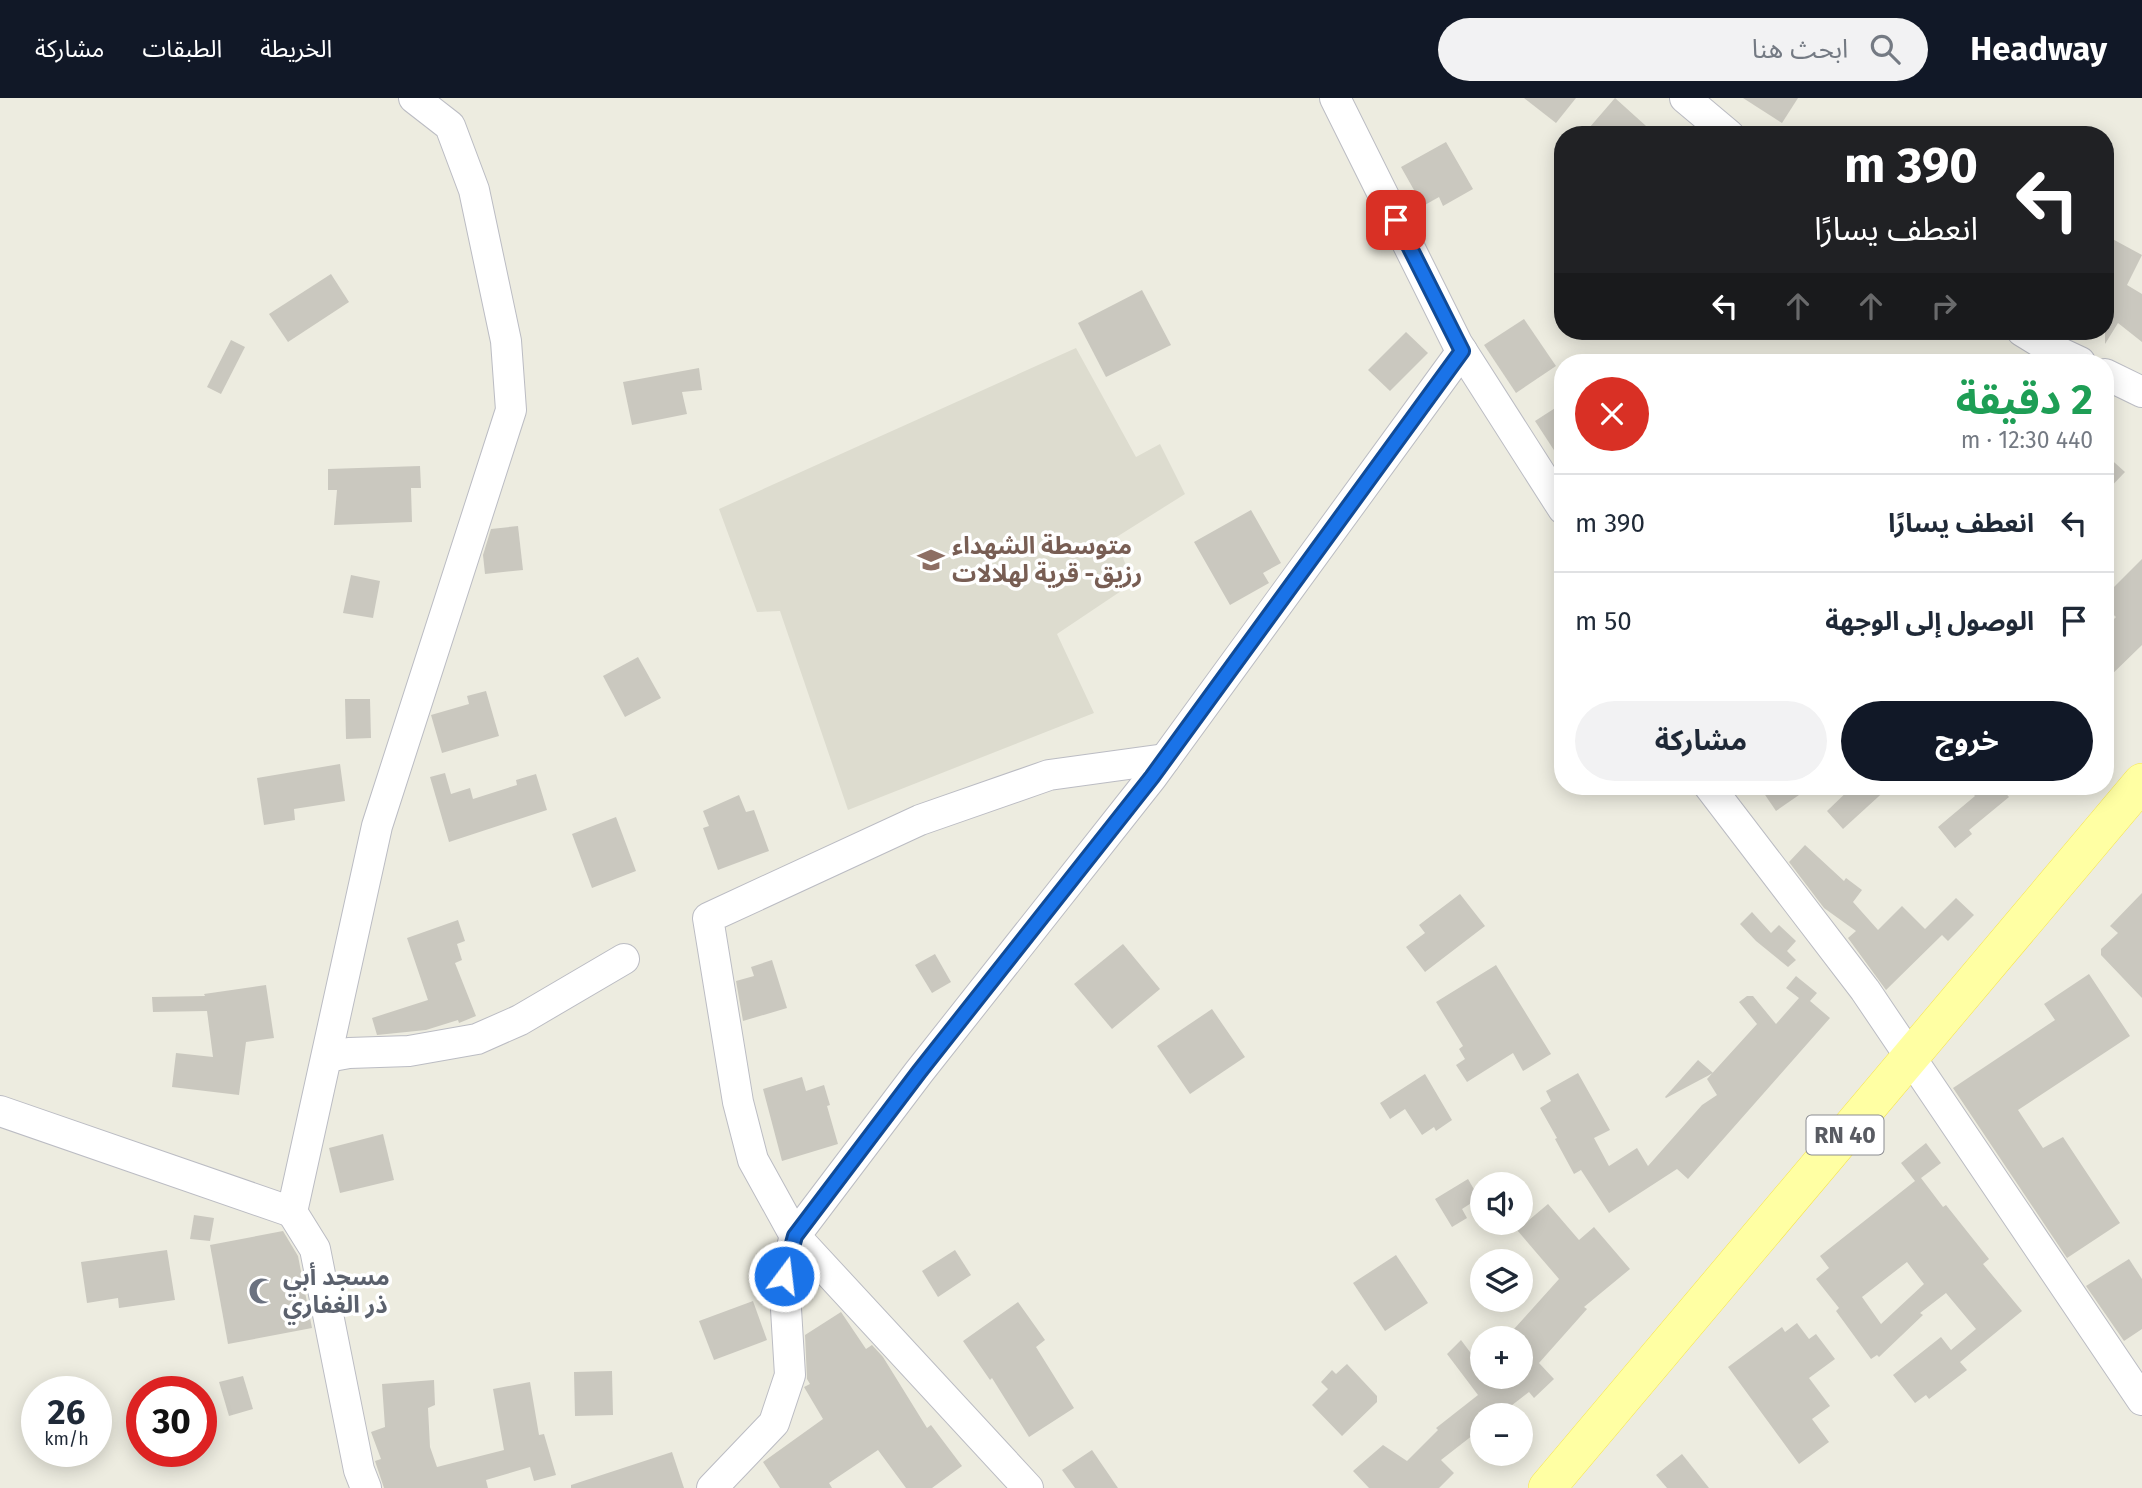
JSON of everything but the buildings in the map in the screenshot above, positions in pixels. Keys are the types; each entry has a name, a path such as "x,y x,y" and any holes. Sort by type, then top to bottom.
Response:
{"main road":[{"name":"RN 40","path":"1547,1488 2142,782"}],"street":[{"path":"292,1212 377,826 511,410 506,341 474,190 450,126 414,98"},
{"path":"1335,98 1462,351 1554,495"},
{"path":"1685,98 1719,126"},
{"path":"2037,340 2063,354"},
{"path":"712,1488 774,1423 790,1375 784,1276 795,1236 919,1072 1165,759 1462,351"},
{"path":"2114,378 2142,392"},
{"path":"1028,1488 795,1236 753,1160 738,1102 708,919 933,815 1049,775 1165,759"},
{"path":"1716,795 1865,990 2142,1400"},
{"path":"327,1058 348,1053 409,1051 477,1039 520,1020 624,959"},
{"path":"0,1111 292,1212 315,1250 359,1470 366,1488"}],"shaded area":[{"name":"متوسطة الشهداء رزيق- قرية لهلالات","path":"1076,348 1136,457 1160,444 1185,494 1115,538 1133,583 1057,634 1094,713 848,810 780,611 757,612 719,509"}],"place":[{"name":"متوسطة الشهداء رزيق- قرية لهلالات","path":"931,560"},
{"name":"مسجد أبي ذر الغفاري","path":"262,1291"}],"route":[{"path":"784,1276 795,1236 919,1072 1152,777 1462,351 1396,220"}]}
